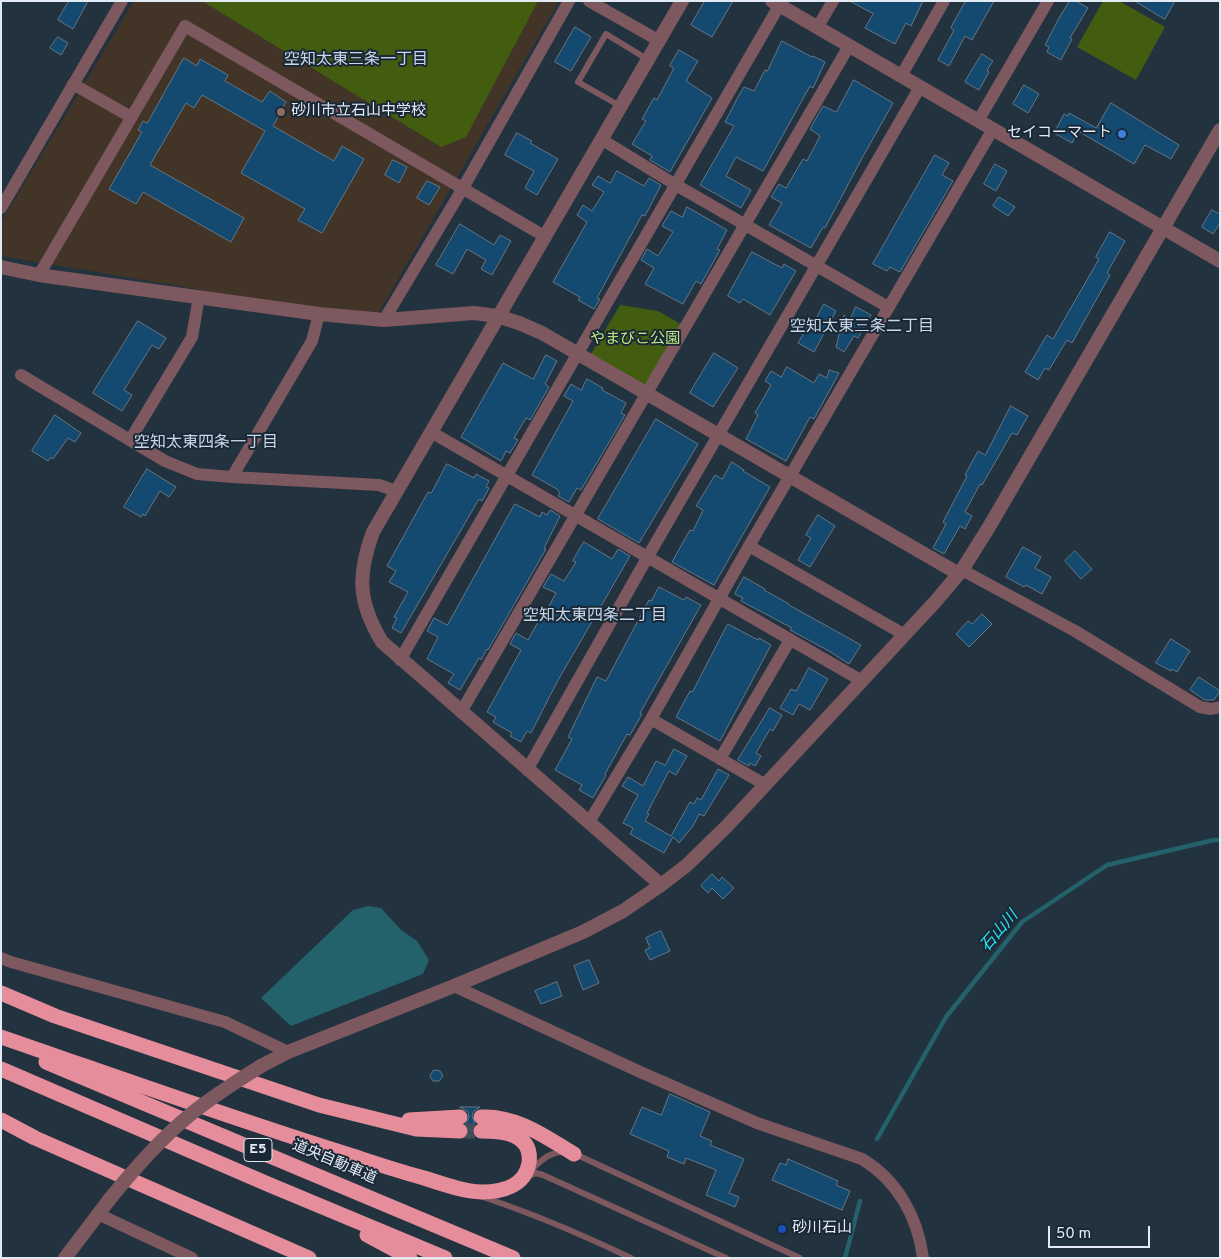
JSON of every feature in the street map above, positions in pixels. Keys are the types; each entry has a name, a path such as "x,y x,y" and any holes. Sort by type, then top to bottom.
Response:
{"highway":[{"path":"1,993 55,1016 284,1095 339,1111 387,1122 460,1124"},
{"path":"1,1037 307,1142 460,1190 482,1192 513,1186 521,1180 527,1171 529,1155 519,1138 481,1124 503,1118 518,1123 574,1154"},
{"name":"道央自動車道","path":"1,1043 513,1258"},
{"name":"E5","path":"1,1069 445,1258"},
{"path":"1,1120 35,1138 309,1258"},
{"path":"270,1185 335,1217 410,1258"}],"street":[{"path":"1,208 122,1"},
{"path":"384,320 463,188 569,1"},
{"path":"589,1 658,40"},
{"path":"660,886 589,822 400,660 382,642 372,626 364,604 362,581 364,555 373,532 682,1"},
{"path":"817,28 833,1"},
{"path":"901,76 944,1"},
{"path":"978,121 1048,1"},
{"path":"400,660 578,355 776,4 1220,261"},
{"path":"40,275 185,26 544,236"},
{"path":"461,712 849,46"},
{"path":"73,84 131,117"},
{"path":"527,770 647,558 920,87"},
{"path":"589,822 652,719 749,546 993,129"},
{"path":"65,1258 144,1158 190,1114 261,1066 288,1052 583,932 623,911 687,866 905,635 961,572 994,519 1220,130"},
{"path":"601,139 888,307"},
{"path":"1,267 40,275 319,314 384,320 474,313 497,316 519,323 542,333 790,477 961,572 1074,631 1200,707 1211,709 1220,707"},
{"path":"130,440 192,337 199,297"},
{"path":"232,478 312,340 319,314"},
{"path":"21,375 164,461 197,474 232,478 379,485 396,491"},
{"path":"431,432 862,681"},
{"path":"749,546 905,635"},
{"path":"720,759 790,640"},
{"path":"652,719 764,784"},
{"path":"1,958 225,1022 288,1052"},
{"path":"454,986 638,1071 749,1119 862,1159 876,1167 892,1184 908,1206 921,1244 923,1258"},
{"path":"98,1214 192,1258"}],"lane":[{"path":"620,106 578,82 606,34 647,59"},
{"path":"521,1180 540,1162 554,1153 574,1154 800,1258"},
{"path":"521,1180 536,1173 543,1175 726,1258"},
{"path":"460,1190 513,1207 584,1235 632,1258"}],"shaded area":[{"name":"砂川市立石山中学校","path":"134,1 559,1 378,314 320,310 1,256 1,222"},
{"path":"368,906 381,908 401,930 417,941 429,960 423,974 291,1026 261,998 353,910"}],"green space":[{"path":"202,1 538,1 466,137 441,147"},
{"path":"1103,1 1119,1 1165,27 1136,80 1077,47"},
{"name":"やまびこ公園","path":"620,305 658,311 681,324 645,385 591,354"}],"building":[{"path":"69,1 88,1 73,29 58,20"},
{"path":"705,1 733,1 712,37 691,25"},
{"path":"850,1 923,1 911,26 906,23 895,44 865,28 873,14"},
{"path":"966,1 994,1 972,40 965,36 949,66 938,60 954,30 951,28"},
{"path":"1070,1 1076,1 1088,8 1070,38 1072,39 1061,60 1047,52 1049,47 1045,45"},
{"path":"1135,1 1175,1 1165,19"},
{"path":"575,27 591,37 571,71 555,62"},
{"path":"58,37 68,43 61,55 50,48"},
{"path":"782,41 825,62 813,88 810,86 763,171 736,157 726,176 751,190 741,208 700,185 734,126 725,122 738,97 744,87 754,91 765,70 767,71"},
{"path":"679,50 698,61 686,81 712,98 670,172 650,160 652,156 632,144 646,121 642,119 654,98 657,100 674,68 670,66"},
{"path":"982,54 993,61 979,90 965,82"},
{"name":"砂川市立石山中学校","path":"184,58 197,66 200,59 228,75 225,81 262,102 270,91 286,102 273,126 334,161 342,146 364,159 322,233 298,220 305,209 241,173 265,131 202,95 194,108 186,103 150,165 244,218 231,242 143,192 136,204 109,189 142,132 138,130 143,121 147,123"},
{"path":"854,80 893,103 825,228 823,227 811,248 769,225 782,203 771,197 779,184 786,188 803,159 807,161 820,136 810,129 823,106 836,112"},
{"path":"1024,85 1039,94 1028,113 1013,104"},
{"name":"セイコーマート","path":"1111,103 1179,145 1171,159 1145,145 1134,164 1078,131 1072,143 1054,133 1064,114 1068,116 1069,113 1096,128"},
{"path":"517,133 558,159 537,195 525,188 534,171 505,155"},
{"path":"935,155 949,163 942,175 953,181 900,272 890,267 887,271 873,264"},
{"path":"393,160 407,167 399,183 385,175"},
{"path":"995,164 1007,171 996,191 984,184"},
{"path":"617,171 644,186 649,178 661,185 645,216 642,215 597,298 600,299 594,309 578,300 580,297 553,282 587,222 577,215 583,205 592,211 604,192 592,185 598,176 610,183"},
{"path":"427,181 440,187 429,205 417,198"},
{"path":"999,197 1015,207 1008,216 993,206"},
{"path":"687,207 727,230 717,249 720,250 701,284 696,281 683,304 645,284 654,268 641,260 647,249 658,256 673,232 662,226 671,211 682,217"},
{"path":"1212,210 1220,214 1220,223 1213,234 1202,227"},
{"path":"460,224 494,245 500,235 511,241 492,275 481,269 486,260 467,249 453,274 436,265"},
{"path":"1110,232 1125,241 1107,273 1110,275 1072,343 1067,340 1049,370 1045,368 1038,380 1025,372 1047,335 1053,339 1099,259 1096,257"},
{"path":"752,252 782,268 784,264 796,271 770,315 743,299 740,303 728,296"},
{"path":"824,304 836,311 814,352 798,343 809,324 812,326"},
{"path":"856,307 871,315 858,338 854,336 844,352 836,347 844,315 850,319"},
{"path":"138,321 166,338 159,349 152,345 124,390 132,395 122,411 93,393"},
{"path":"714,353 738,368 713,407 690,393"},
{"path":"546,355 557,361 545,384 549,387 530,420 526,418 514,438 518,440 510,453 506,451 501,461 461,437 503,363 533,379"},
{"path":"787,367 814,383 819,374 827,378 829,370 839,373 814,419 810,417 786,461 746,439 758,415 755,413 771,385 765,381 771,371 781,377"},
{"path":"587,379 603,388 602,390 626,403 621,413 625,415 581,490 577,488 569,502 558,496 560,493 557,489 532,475 573,401 564,396 571,384 581,390"},
{"path":"1011,406 1028,416 1017,435 1012,433 982,485 980,484 965,512 972,516 965,529 960,526 944,554 933,548 946,524 943,522 978,451 985,455"},
{"path":"55,415 81,433 75,442 68,438 53,459 51,457 48,461 32,451"},
{"path":"656,419 698,444 639,543 598,519"},
{"path":"732,462 770,487 714,585 672,562 690,530 693,531 703,510 696,506 715,475 722,479"},
{"path":"447,464 474,478 476,474 489,481 486,487 489,488 482,501 479,499 401,633 392,628 397,618 394,617 408,592 389,582 396,571 387,566 428,492 431,493"},
{"path":"147,469 176,487 169,497 160,491 145,516 143,514 141,517 124,507"},
{"path":"515,504 540,517 542,512 547,515 550,510 560,516 544,548 546,549 488,650 481,660 479,658 460,690 448,683 454,674 427,659 438,637 427,631 434,618 447,625"},
{"path":"818,515 835,526 810,567 798,560 811,538 806,535"},
{"path":"584,542 612,559 618,549 630,556 557,682 531,733 527,731 521,742 510,736 512,733 493,722 496,717 487,712 521,650 510,644 516,633 528,640 556,593 543,587 551,574 564,581 576,562 573,561"},
{"path":"1023,547 1041,557 1035,568 1051,577 1042,594 1006,577"},
{"path":"1075,551 1092,569 1081,579 1065,561"},
{"path":"744,577 789,605 861,645 849,664 790,630 792,628 741,601 743,598 735,594"},
{"path":"659,587 684,600 686,597 701,605 640,713 642,714 630,735 627,734 593,798 579,790 582,785 555,770 572,739 568,737 597,677 606,681 649,600 651,601"},
{"path":"982,614 992,624 969,647 956,634 968,621 972,624"},
{"path":"728,624 771,645 720,741 676,717 690,691 692,692"},
{"path":"1171,639 1190,651 1177,672 1156,663"},
{"path":"809,668 828,679 810,710 799,704 793,715 780,708 791,689 796,691"},
{"path":"1199,677 1220,691 1214,700 1205,700 1190,690"},
{"path":"770,708 782,715 773,731 770,729 756,753 761,756 755,766 750,763 749,766 738,760"},
{"path":"674,749 687,756 676,775 669,771 647,813 649,814 645,821 671,836 690,802 694,804 697,798 701,800 718,769 729,775 704,816 699,814 693,826 679,843 673,837 664,853 630,834 633,828 623,823 638,795 622,786 628,777 643,786 656,761 665,765"},
{"path":"712,874 719,881 722,877 734,888 723,899 712,888 708,893 701,886"},
{"path":"661,931 670,951 650,960 645,950 650,948 646,938"},
{"path":"589,960 599,983 583,990 574,966"},
{"path":"557,982 562,996 541,1004 535,991"},
{"path":"434,1070 440,1071 443,1076 439,1081 433,1081 430,1076"},
{"path":"670,1094 710,1112 700,1136 712,1141 710,1145 744,1159 729,1193 739,1197 735,1207 706,1195 716,1170 686,1158 684,1164 667,1157 669,1151 630,1134 642,1107 661,1115"},
{"path":"460,1107 480,1107 473,1112 472,1116 475,1124 472,1130 473,1136 468,1136 469,1131 466,1124 469,1117 468,1112"},
{"path":"788,1159 838,1181 836,1185 850,1191 842,1210 772,1180 780,1163 786,1165"}],"waterway":[{"name":"石山川","path":"877,1139 946,1017 1022,922 1107,865 1220,840"},
{"name":"石山川","path":"845,1258 860,1201"}],"tunnel":[{"path":"460,1131 481,1131"}],"place":[{"name":"砂川市立石山中学校","path":"281,112"},
{"name":"セイコーマート","path":"1122,134"},
{"name":"砂川石山","path":"782,1229"}],"district":[{"name":"空知太東三条一丁目","path":"356,61"},
{"name":"空知太東三条二丁目","path":"862,328"},
{"name":"空知太東四条一丁目","path":"206,444"},
{"name":"空知太東四条二丁目","path":"595,617"}]}
